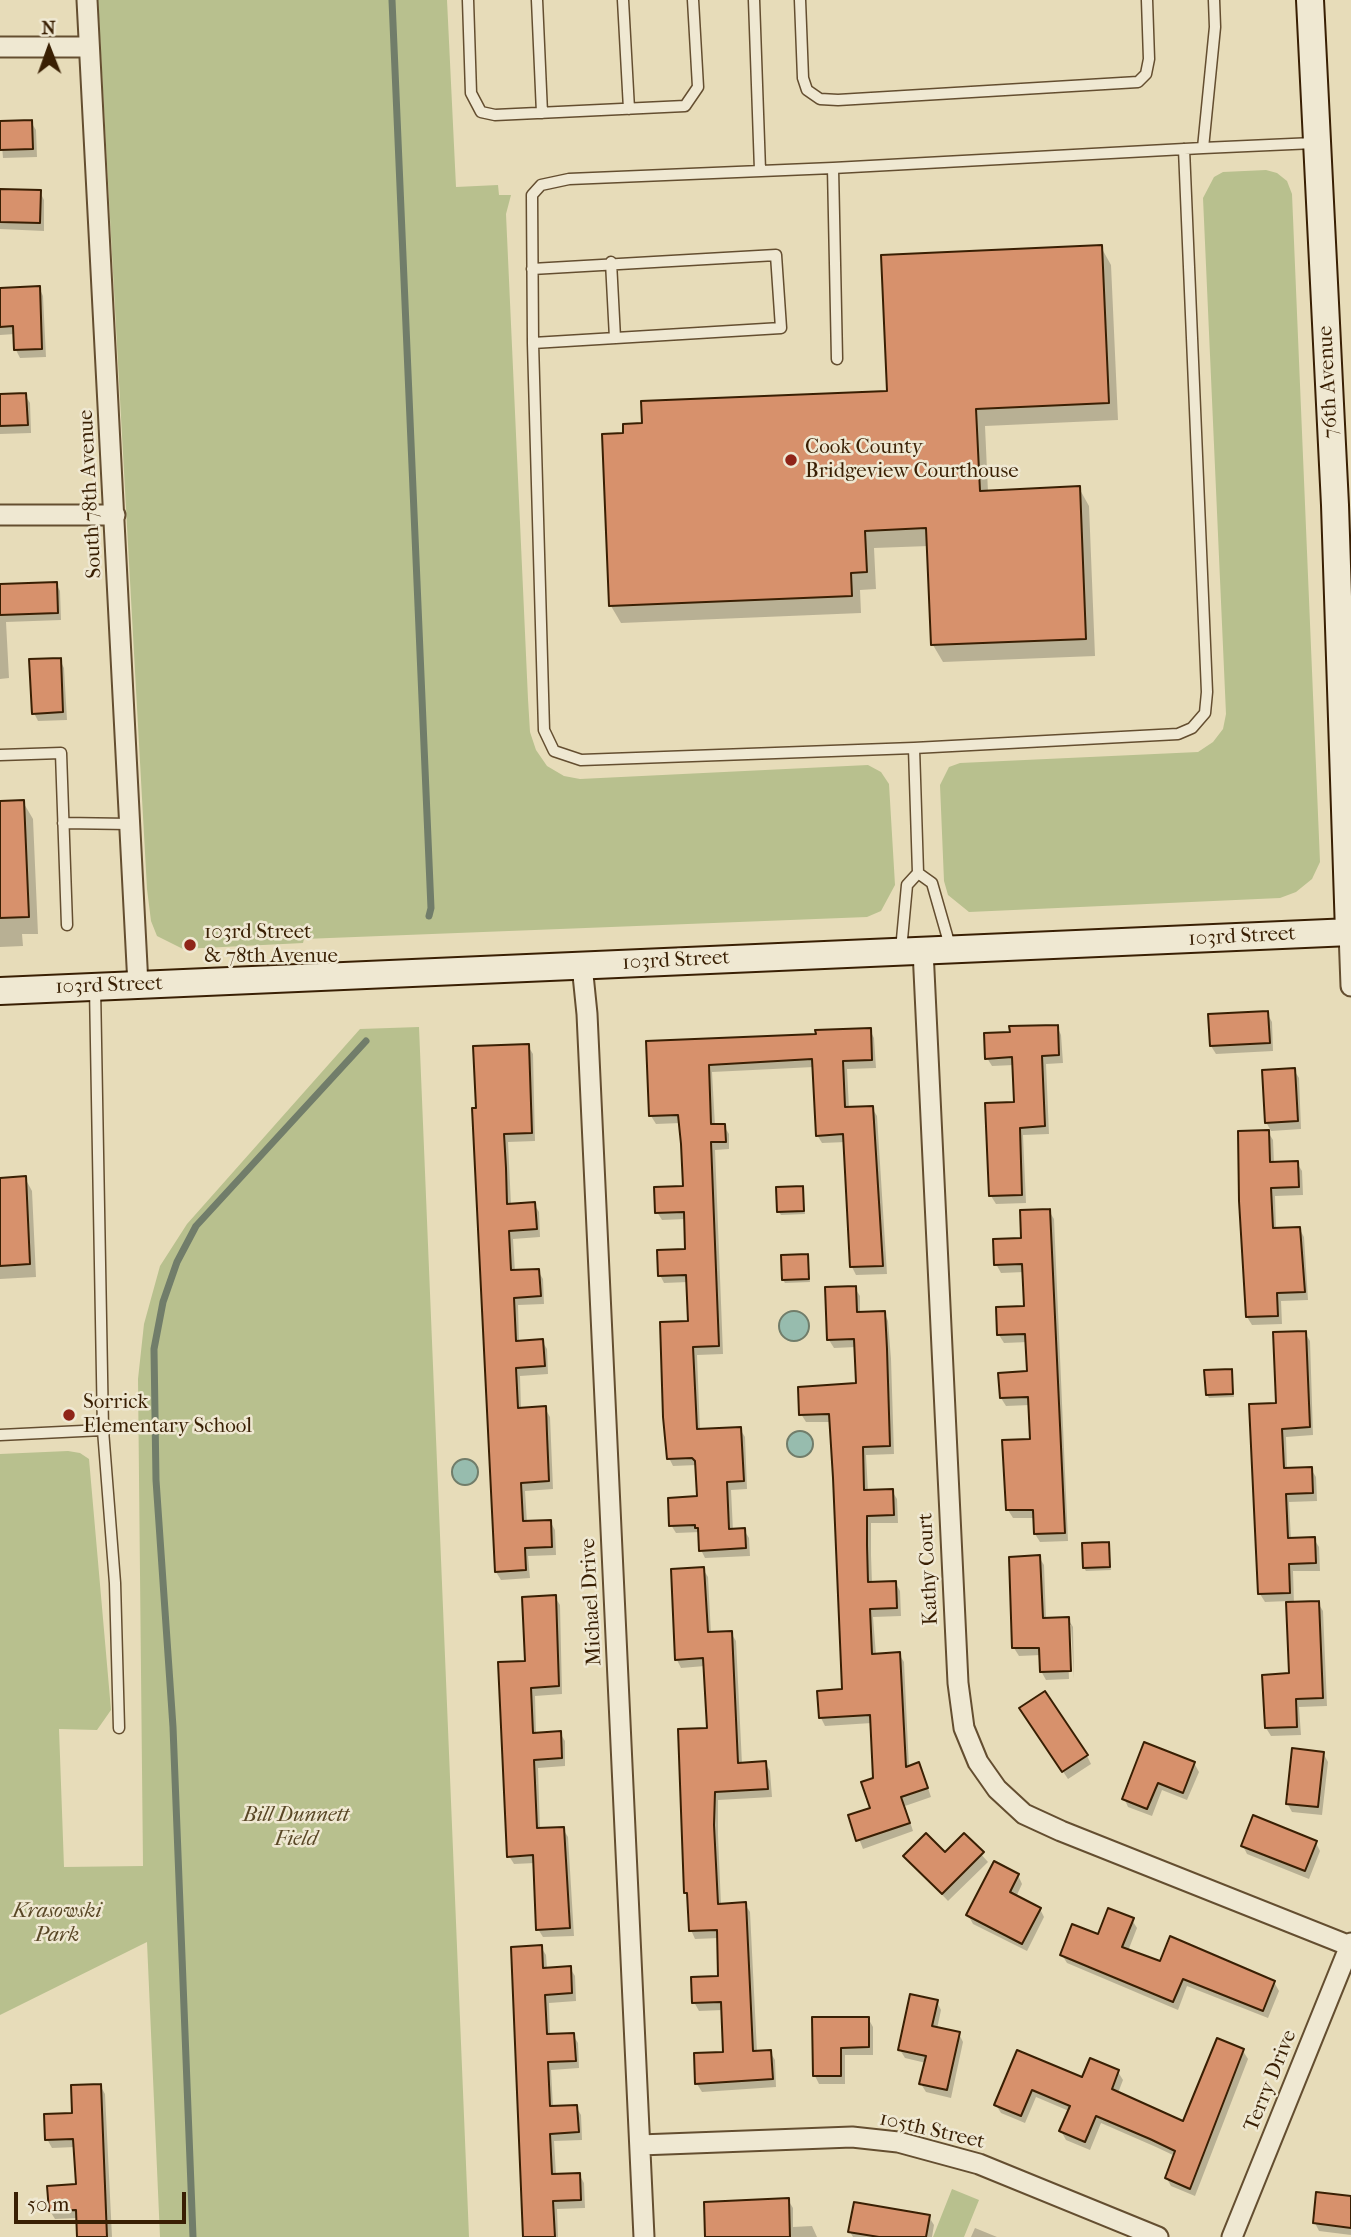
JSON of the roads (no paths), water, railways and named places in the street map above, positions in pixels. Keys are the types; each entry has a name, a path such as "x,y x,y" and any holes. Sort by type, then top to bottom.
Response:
{"street":[{"name":"South 78th Avenue","path":"87,0 138,985"},
{"name":"76th Avenue","path":"1310,0 1343,504 1350,932"},
{"path":"0,47 88,47"},
{"path":"0,515 115,515"},
{"path":"1350,932 1351,986"},
{"name":"103rd Street","path":"0,990 1350,932"},
{"name":"Kathy Court","path":"912,951 958,1683 964,1728 978,1762 997,1788 1024,1814 1061,1831 1351,1944"},
{"name":"Michael Drive","path":"582,965 588,1042 644,2237"},
{"name":"Terry Drive","path":"1232,2237 1351,1944"},
{"name":"105th Street","path":"640,2145 852,2137 898,2142 979,2164 1158,2237"}],"lane":[{"path":"468,0 471,93 481,112 495,115 685,106 698,87 693,0"},
{"path":"537,0 542,113"},
{"path":"623,0 629,109"},
{"path":"754,0 760,170"},
{"path":"800,0 803,78 807,90 820,99 838,100 1138,82 1146,74 1149,59 1147,0"},
{"path":"1202,148 1215,26 1214,0"},
{"path":"1184,149 1207,692 1205,713 1192,728 1178,734 914,748 581,760 554,751 544,730 533,343 532,195 541,185 569,179 833,168 1202,148 1318,143"},
{"path":"833,168 837,359"},
{"path":"532,269 611,262 776,255 781,328 533,343"},
{"path":"611,262 615,338"},
{"path":"912,951 906,885 918,873 914,748"},
{"path":"0,755 61,753 67,925"},
{"path":"64,823 130,824"},
{"path":"918,873 932,883 951,950"},
{"path":"95,987 103,1430 115,1583 119,1728"},
{"path":"0,1435 103,1430"}],"waterway":[{"path":"392,0 431,908 429,916"},
{"path":"193,2237 173,1727 156,1480 154,1349 163,1302 177,1262 196,1226 366,1041"}],"place":[{"name":"Cook County Bridgeview Courthouse","path":"791,460"},
{"name":"103rd Street & 78th Avenue","path":"190,945"},
{"name":"Sorrick Elementary School","path":"69,1415"}],"park label":[{"name":"Bill Dunnett Field","path":"296,1828"},
{"name":"Krasowski Park","path":"57,1924"}]}
